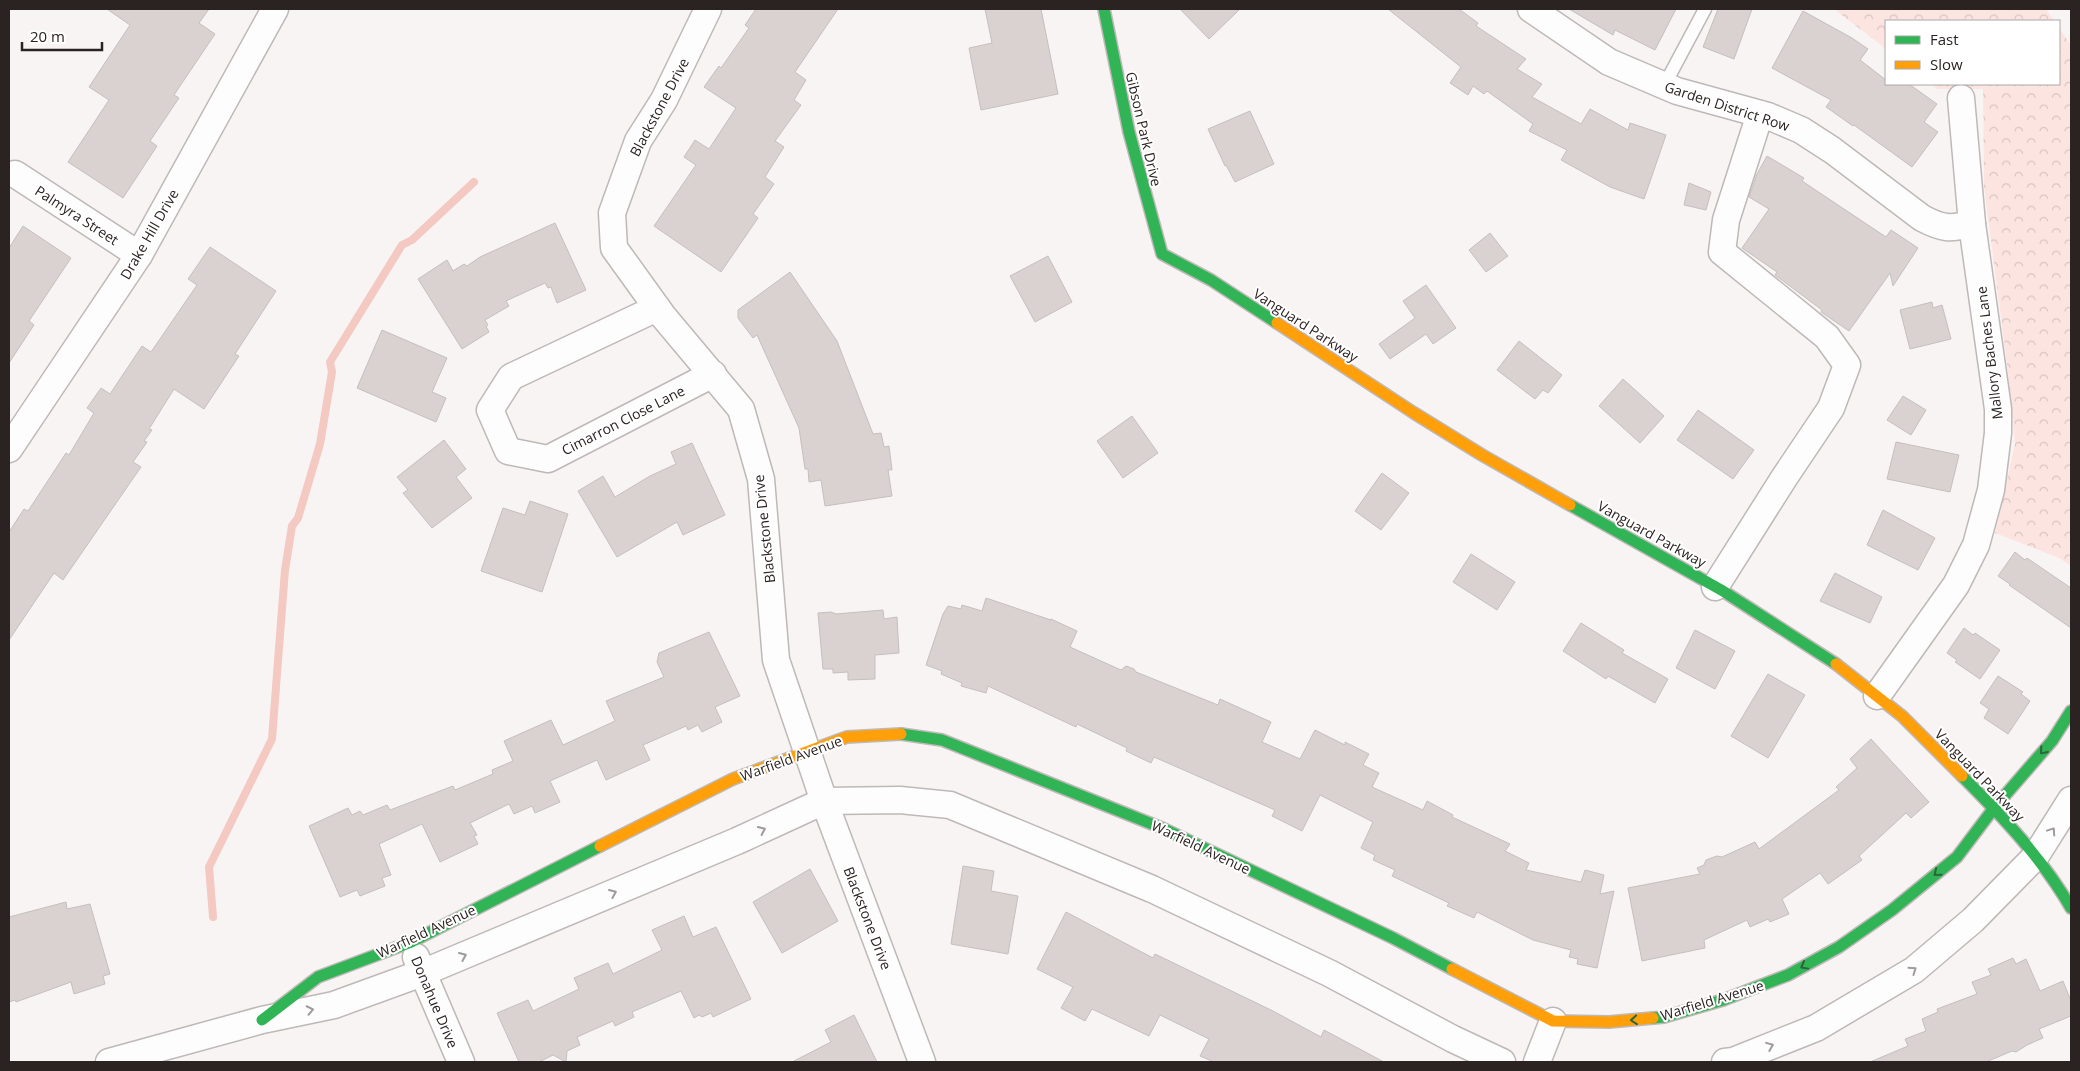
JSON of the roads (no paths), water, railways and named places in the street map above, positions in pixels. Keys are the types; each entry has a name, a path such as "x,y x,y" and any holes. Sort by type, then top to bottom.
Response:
{"street":[{"name":"Drake Hill Drive","path":"9,449 139,255 275,9"},
{"name":"Blackstone Drive","path":"708,9 664,100 638,141 612,213 614,248 657,308 741,409 761,479 776,660 824,801 922,1062"},
{"name":"Gibson Park Drive","path":"1104,9 1122,106 1142,189 1162,254"},
{"name":"Garden District Row","path":"1531,9 1609,62 1677,92 1760,114 1801,130 1832,150 1922,218 1936,225 1952,228 1972,224"},
{"name":"Mallory Baches Lane","path":"1877,696 1956,585 1976,544 1991,490 1998,433 1998,409 1987,319 1972,224 1961,98"},
{"path":"1715,587 1831,408 1847,365 1827,337 1722,252 1726,220 1760,114"},
{"name":"Palmyra Street","path":"15,174 139,255"},
{"name":"Vanguard Parkway","path":"1162,254 1211,280 1405,408 1482,455 1715,587 1830,659 1902,716 1994,808 2058,885 2071,908"},
{"name":"Cimarron Close Lane","path":"657,308 511,377 490,410 508,450 548,459 713,374"},
{"name":"Warfield Avenue","path":"262,1020 318,977 411,942 733,779 847,737 900,734 942,740 1162,828 1393,938 1553,1021 1609,1022 1664,1017 1723,1000 1788,975 1839,947 1899,904 1956,857 1994,808 2052,741 2071,711"},
{"name":"Warfield Avenue","path":"109,1062 262,1020 334,1005 422,973 737,841 824,801 900,800 950,805 1170,898 1329,973 1502,1062"},
{"path":"1724,1062 1733,1061 1816,1028 1914,970 1973,920 2035,857 2071,800"},
{"name":"Donahue Drive","path":"411,942 422,973 460,1062"},
{"path":"1537,1062 1553,1021"}],"lane":[{"path":"1664,86 1705,9"}],"waterway":[{"path":"213,917 209,867 272,739 285,570 292,526 298,518 320,444 332,372 330,362 402,245 412,240 474,182"}]}
